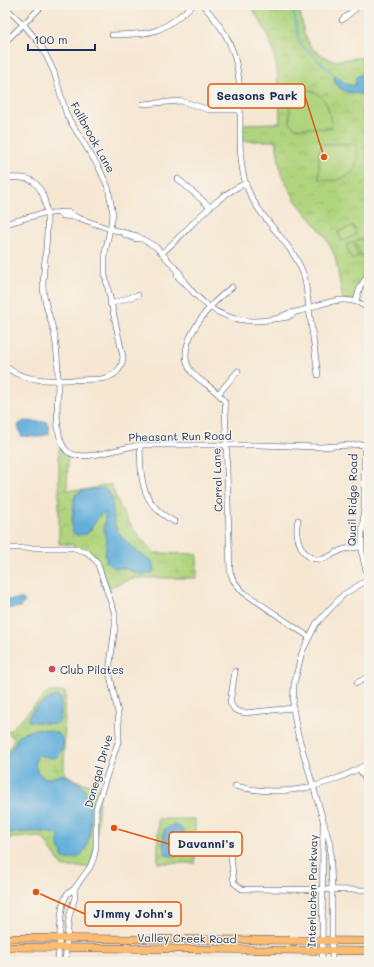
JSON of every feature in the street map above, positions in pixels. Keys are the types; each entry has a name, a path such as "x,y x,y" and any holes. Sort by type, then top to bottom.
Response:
{"main road":[{"name":"Valley Creek Road","path":"5,938 369,941"},
{"name":"Valley Creek Road","path":"5,947 369,951"}],"street":[{"path":"5,42 43,5"},
{"path":"112,35 156,32 172,23 193,5"},
{"path":"203,5 223,31 234,52 240,80 241,157 248,190 260,209 293,252 302,268 318,375"},
{"path":"342,20 360,5"},
{"name":"Fallbrook Lane","path":"5,7 34,35 48,58 67,116 106,180 113,214 104,265 110,304 123,352 120,368 112,376 106,379 58,380 25,378 16,374 5,365"},
{"path":"143,104 181,101 210,110 240,110"},
{"name":"Pheasant Run Road","path":"5,178 24,178 35,182 43,198 48,237 43,285 56,344 59,441 67,451 85,457 140,445 320,447 366,444"},
{"path":"178,179 210,207"},
{"path":"162,254 227,192 246,183"},
{"path":"5,224 46,213 59,213 63,216 76,217 122,233 128,237 141,240 162,254 177,271 177,275 181,281 197,297 221,314 239,321 256,322 280,318 283,315 340,300 356,301 364,305 369,310"},
{"path":"356,301 360,287 369,273"},
{"path":"232,287 219,297 210,307 192,333 185,352 186,362 191,371 219,393 238,371"},
{"path":"110,304 138,296"},
{"name":"Corral Lane","path":"219,393 226,406 226,445 229,486 229,562 233,580 243,592 309,637"},
{"name":"Quail Ridge Road","path":"366,444 364,508 360,547 369,579"},
{"path":"140,445 141,477 144,489 160,514 175,522"},
{"path":"298,520 297,540 300,547 311,557 322,559 344,549 360,547"},
{"name":"Donegal Drive","path":"5,548 74,548 87,552 97,562 115,614 115,627 109,672 118,713 119,739 96,808 96,848 94,857 90,867 74,889 67,894 63,903 63,938"},
{"name":"Interlachen Parkway","path":"332,962 332,890 330,844 297,731 293,708 296,672 302,652 316,624 334,603 369,579"},
{"path":"235,671 230,703 235,710 244,713 293,708"},
{"path":"357,683 369,676"},
{"path":"235,786 258,791 286,792 314,786 342,777 369,763"},
{"path":"359,768 369,786"},
{"name":"Interlachen Parkway","path":"322,962 323,821"},
{"path":"231,857 234,883 242,889 369,890"},
{"name":"Donegal Drive","path":"63,938 74,897 74,889"},
{"path":"58,962 63,938"},
{"path":"62,948 65,962"}],"green space":[{"path":"249,5 299,5 304,34 312,49 333,61 364,57 369,50 369,273 356,301 343,300 335,256 325,236 296,201 281,174 276,141 240,141 240,124 280,123 279,90 272,47 267,33"},
{"path":"290,88 308,90 321,97 328,109 331,128 295,128 290,123"},
{"path":"323,144 355,144 357,162 355,169 344,178 337,180 319,179 319,149"},
{"path":"353,226 356,235 342,241 338,232"},
{"path":"362,239 368,253 361,256 355,241"},
{"path":"353,242 358,257 352,260 346,245"},
{"path":"59,447 68,455 67,490 84,490 111,484 128,522 140,538 155,553 197,554 197,578 136,578 106,588 95,558 74,548 73,544 59,544"},
{"path":"48,692 65,692 64,773 75,780 103,790 99,799 96,842 90,867 63,867 42,837 5,838 5,756 14,739 8,732"},
{"path":"158,819 195,819 195,863 158,863"}],"water":[{"path":"369,69 369,94 344,91 334,80 335,75 346,84 355,86 355,78"},
{"path":"24,421 47,422 49,434 39,437 21,436 18,425"},
{"path":"104,488 108,491 112,499 114,520 118,531 130,546 152,561 154,571 152,573 142,575 124,568 114,568 107,563 105,555 107,541 104,529 105,513 100,515 87,534 76,535 72,531 75,495 82,491"},
{"path":"23,599 25,602 20,607 5,609 5,600"},
{"path":"58,696 61,699 61,715 59,722 54,724 28,721 34,709 49,699"},
{"path":"35,729 54,732 62,738 63,743 62,749 58,756 53,758 38,755 35,765 37,772 46,778 65,775 81,785 88,797 91,816 89,838 82,854 75,858 63,858 58,843 59,837 55,834 34,832 5,834 5,760 20,734"},
{"path":"173,825 180,827 184,832 186,843 179,854 173,856 166,855 163,845 164,830"}],"waterway":[{"path":"292,5 300,44 335,75"}],"place":[{"name":"Seasons Park","path":"324,157"},
{"name":"Club Pilates","path":"52,669"},
{"name":"Davanni's","path":"114,828"},
{"name":"Jimmy John's","path":"36,892"}]}
